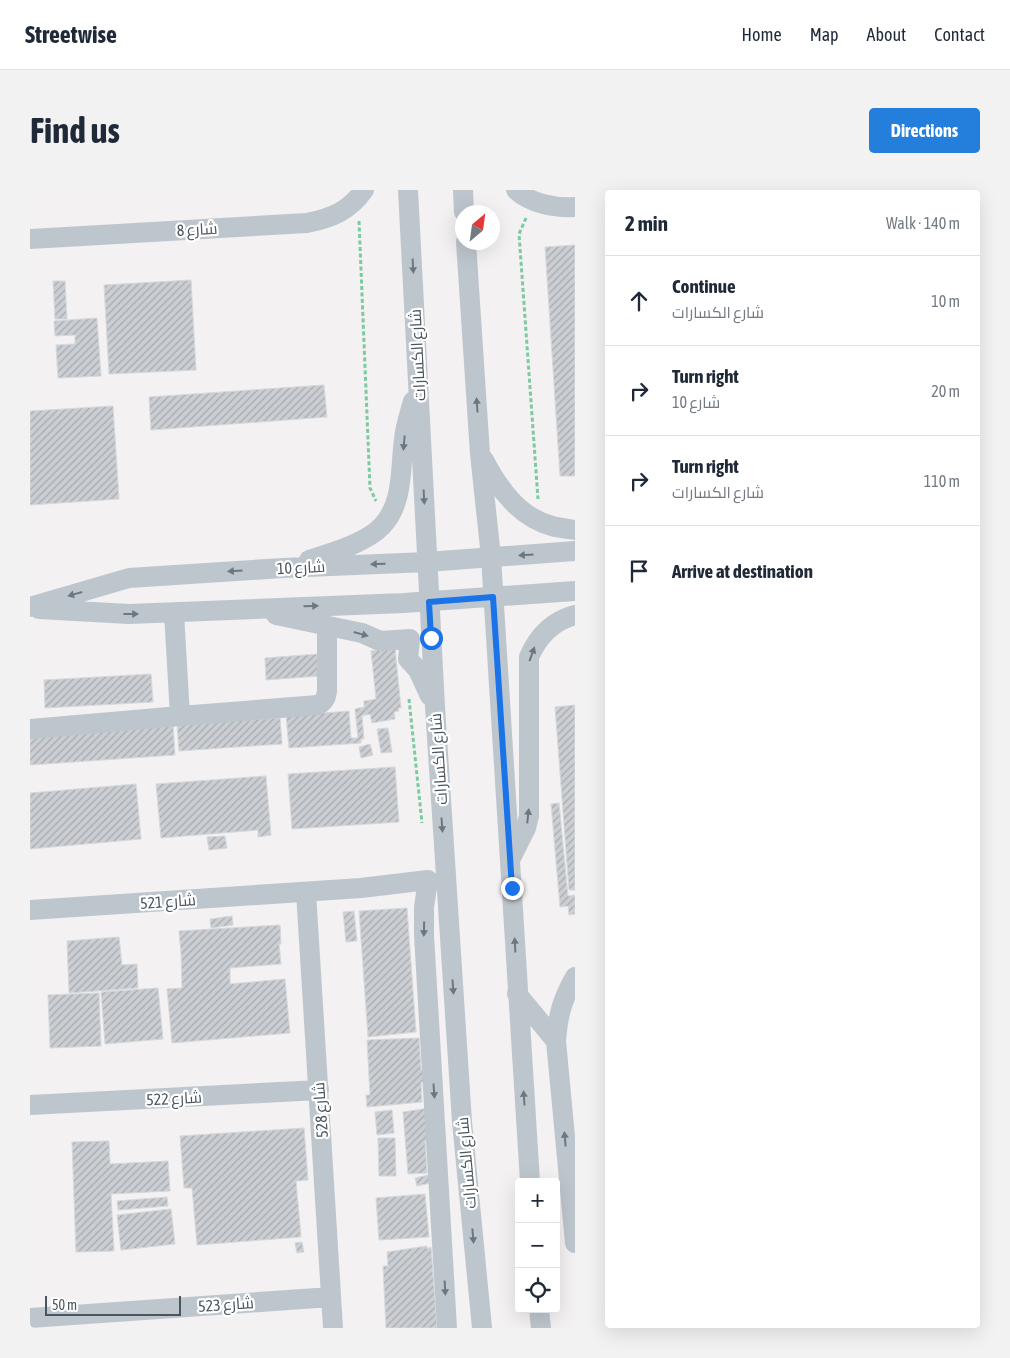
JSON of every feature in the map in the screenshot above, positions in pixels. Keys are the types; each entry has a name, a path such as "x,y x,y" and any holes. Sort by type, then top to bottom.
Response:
{"street":[{"name":"شارع الكسارات","path":"408,190 434,707 462,1122 482,1328"},
{"path":"462,190 463,205"},
{"path":"516,190 534,201 548,205 571,207"},
{"name":"شارع 8","path":"30,239 307,223 328,219 347,208 361,194"},
{"path":"467,250 480,454 491,556 530,1178"},
{"path":"284,568 337,551 370,535 381,527 386,520 399,490 404,437 418,379"},
{"path":"480,454 492,476 518,508 531,517 552,526 575,530"},
{"name":"شارع 10","path":"30,608 129,578 284,568 427,562 575,551"},
{"name":"شارع 10","path":"30,608 129,614 429,602 575,591"},
{"path":"245,608 362,633 380,641 410,639 408,659 418,670 434,707"},
{"path":"174,612 180,716"},
{"path":"510,860 526,828 529,816 528,675 530,657 536,643 545,632 560,621 575,615"},
{"path":"30,729 318,705 326,698 327,626"},
{"name":"شارع الكسارات","path":"306,892 428,880 424,907 424,935 447,1328"},
{"name":"شارع 521","path":"30,910 306,892"},
{"name":"شارع 528","path":"306,892 333,1328"},
{"path":"575,977 564,997 557,1020 556,1041 575,1241"},
{"path":"518,994 556,1041"},
{"name":"شارع 522","path":"30,1105 319,1090"},
{"path":"439,1180 462,1122"},
{"name":"شارع 523","path":"30,1318 331,1296"},
{"path":"539,1313 541,1328"}],"path":[{"path":"361,194 370,488 386,520"},
{"path":"531,517 538,498 519,234 534,201"},
{"path":"409,696 422,825"}],"building":[{"path":"575,245 575,476 560,476 545,247"},
{"path":"191,280 196,370 109,374 104,285"},
{"path":"53,281 65,281 67,319 55,319"},
{"path":"97,318 101,376 58,378 56,345 75,344 75,335 55,336 54,321"},
{"path":"324,385 327,417 151,430 149,397"},
{"path":"113,406 119,499 30,505 30,411"},
{"path":"395,648 401,708 398,708 399,711 394,712 395,719 372,723 370,714 362,716 364,739 361,739 361,743 289,748 286,716 349,711 351,738 358,738 355,709 364,707 364,701 376,699 371,651"},
{"path":"318,654 320,676 266,680 265,658"},
{"path":"151,674 153,702 45,708 44,680"},
{"path":"575,705 575,890 569,890 555,707"},
{"path":"280,718 282,744 179,751 177,724"},
{"path":"173,724 175,755 30,765 30,734"},
{"path":"388,728 392,752 381,753 377,729"},
{"path":"370,744 373,755 361,758 359,747"},
{"path":"395,767 399,822 292,829 288,774"},
{"path":"266,776 271,835 258,837 258,830 161,838 156,784"},
{"path":"136,784 141,839 30,849 30,793"},
{"path":"559,803 568,896 575,895 575,914 569,915 568,906 560,907 551,804"},
{"path":"225,836 227,848 209,850 207,837"},
{"path":"407,908 416,1032 368,1037 359,911"},
{"path":"354,911 357,941 346,942 343,912"},
{"path":"232,916 233,925 211,928 210,919"},
{"path":"280,925 281,964 230,968 230,984 285,979 290,1033 172,1043 167,989 182,988 179,931"},
{"path":"119,937 122,965 137,964 138,988 69,993 67,941"},
{"path":"158,988 163,1039 105,1044 101,992"},
{"path":"99,993 101,1046 50,1048 48,995"},
{"path":"419,1038 421,1070 428,1069 429,1081 421,1082 422,1102 367,1107 366,1095 370,1095 367,1040"},
{"path":"429,1108 431,1141 425,1141 427,1173 408,1174 403,1112"},
{"path":"392,1110 394,1133 377,1135 375,1112"},
{"path":"304,1128 308,1180 296,1181 301,1237 197,1245 192,1188 184,1188 180,1136"},
{"path":"378,1138 395,1138 396,1176 379,1176"},
{"path":"109,1141 110,1164 168,1161 170,1191 111,1194 114,1251 76,1252 72,1142"},
{"path":"433,1174 435,1182 417,1186 415,1178"},
{"path":"425,1194 429,1237 379,1240 376,1198"},
{"path":"167,1197 168,1206 118,1210 117,1201"},
{"path":"171,1209 175,1244 121,1250 117,1215"},
{"path":"302,1242 304,1252 297,1253 295,1243"},
{"path":"427,1246 427,1249 431,1247 437,1328 386,1328 383,1266 388,1266 387,1252"}],"route":[{"path":"431,638 429,602 493,597 512,888"}]}
